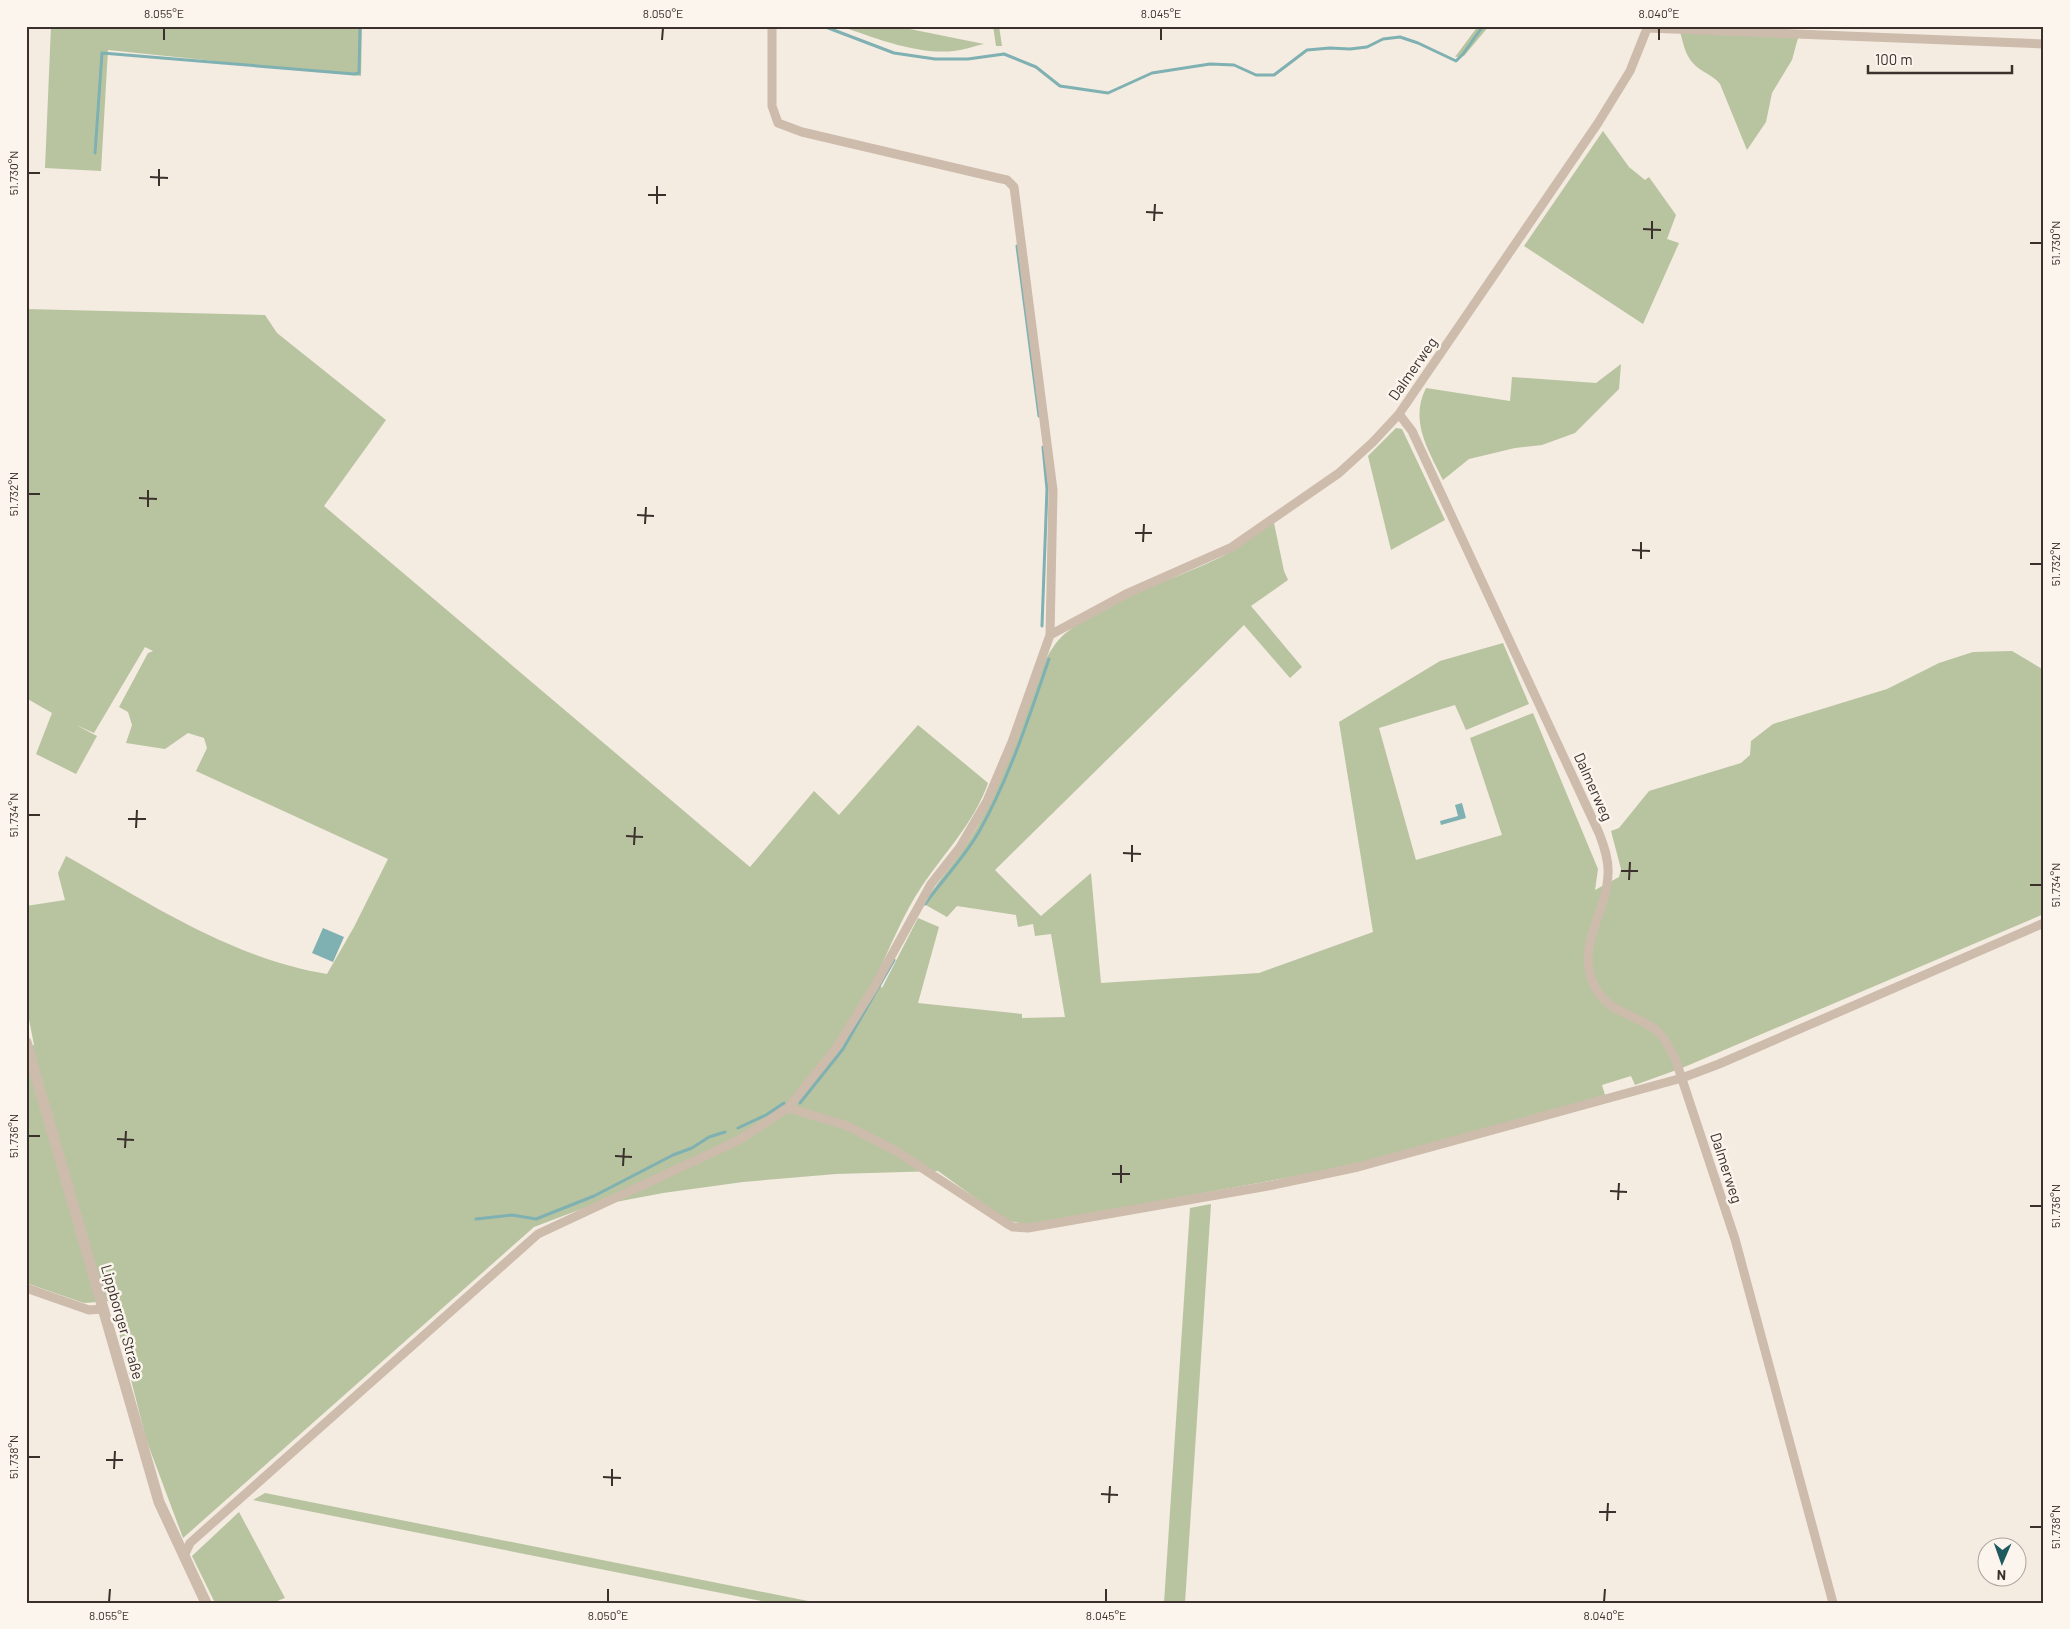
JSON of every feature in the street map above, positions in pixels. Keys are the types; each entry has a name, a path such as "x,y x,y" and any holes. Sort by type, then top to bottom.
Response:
{"street":[{"path":"184,1556 190,1543 538,1234 737,1141 788,1108 836,1048 873,989 931,884 960,847 987,801 1012,742 1050,635 1053,490 1014,188 1007,180 802,132 778,122 772,106 772,26"},
{"path":"1648,27 2044,44"},
{"name":"Dalmerweg","path":"1648,27 1630,71 1598,123 1399,414 1412,431 1599,833 1609,872 1607,887 1589,943 1588,958 1596,988 1607,1003 1615,1009 1655,1029 1664,1038 1682,1078 1735,1239 1833,1603"},
{"path":"1050,635 1128,594 1232,547 1339,473 1374,442 1399,414"},
{"path":"788,1108 848,1126 896,1151 1013,1227 1028,1228 1268,1186 1358,1167 1682,1078 1719,1064 2044,923"},
{"name":"Lippborger Straße","path":"26,1042 159,1502 206,1603"},
{"path":"26,1288 89,1310 103,1309"}],"green space":[{"path":"51,26 362,26 361,76 108,50 101,171 45,168"},
{"path":"840,26 895,26 984,44 962,50 940,52 911,48 867,36"},
{"path":"993,26 999,26 1002,46 996,46"},
{"path":"1478,26 1489,26 1464,56 1455,57"},
{"path":"1680,32 1798,38 1792,60 1772,93 1766,122 1747,150 1720,84 1692,62 1686,52"},
{"path":"1603,131 1629,167 1645,180 1649,177 1676,215 1667,239 1679,243 1643,324 1524,246"},
{"path":"26,309 265,315 277,333 386,420 324,506 750,867 814,791 839,815 918,725 988,783 967,824 915,897 875,979 882,988 918,918 939,927 918,1003 1022,1014 1022,1018 1065,1017 1051,934 1035,936 1033,924 1018,927 1016,915 957,906 947,917 924,904 970,839 986,810 1012,749 1042,666 1059,639 1083,620 1101,610 1140,591 1219,558 1274,523 1284,571 1288,580 1251,606 1302,667 1290,678 1244,625 995,870 1041,916 1091,873 1101,983 1259,973 1373,932 1339,722 1440,661 1503,643 1529,704 1466,730 1455,705 1379,728 1416,860 1502,835 1470,738 1533,713 1598,869 1595,890 1619,877 1621,869 1611,831 1619,828 1649,791 1741,763 1750,755 1751,741 1773,724 1887,689 1939,663 1973,652 2012,651 2044,670 2044,914 1682,1068 1635,1085 1631,1076 1602,1085 1605,1095 1357,1165 1028,1225 1006,1220 938,1171 836,1174 743,1182 663,1193 584,1208 534,1227 183,1538 146,1439 111,1301 84,1303 26,1283 26,1046 34,1045 26,1004 26,906 65,900 58,873 66,856 160,910 224,942 292,966 327,974 354,927 388,859 196,771 207,748 204,738 188,733 165,749 126,743 132,725 128,712 119,707 148,653 153,651 145,647 94,733 76,725 97,736 76,774 36,754 52,713 26,698"},
{"path":"1621,364 1619,389 1575,433 1542,445 1515,448 1469,459 1443,480 1427,447 1420,424 1421,400 1426,388 1510,401 1512,377 1596,383"},
{"path":"1396,428 1402,429 1445,520 1391,550 1368,456"},
{"path":"1211,1204 1185,1603 1164,1603 1190,1208"},
{"path":"265,1493 818,1603 771,1603 253,1500"},
{"path":"239,1512 285,1598 272,1603 215,1603 192,1556"}],"water":[{"path":"1462,803 1466,818 1441,825 1440,821 1458,816 1455,805"},
{"path":"323,928 344,937 333,962 312,953"}],"waterway":[{"path":"95,153 102,53 354,74 359,73 360,26"},
{"path":"823,26 894,53 935,59 968,59 1004,54 1036,67 1060,86 1108,93 1152,73 1210,64 1234,65 1256,75 1274,75 1307,50 1367,47 1383,39 1400,37 1418,43 1456,61 1483,26"},
{"path":"1017,246 1039,416"},
{"path":"1042,626 1047,489 1043,447"},
{"path":"925,904 968,849 991,810 1018,746 1049,659"},
{"path":"800,1103 843,1049 894,960"},
{"path":"738,1128 766,1115 784,1103"},
{"path":"476,1219 512,1215 536,1219 594,1196 673,1155 692,1148 709,1137 725,1132"}]}
